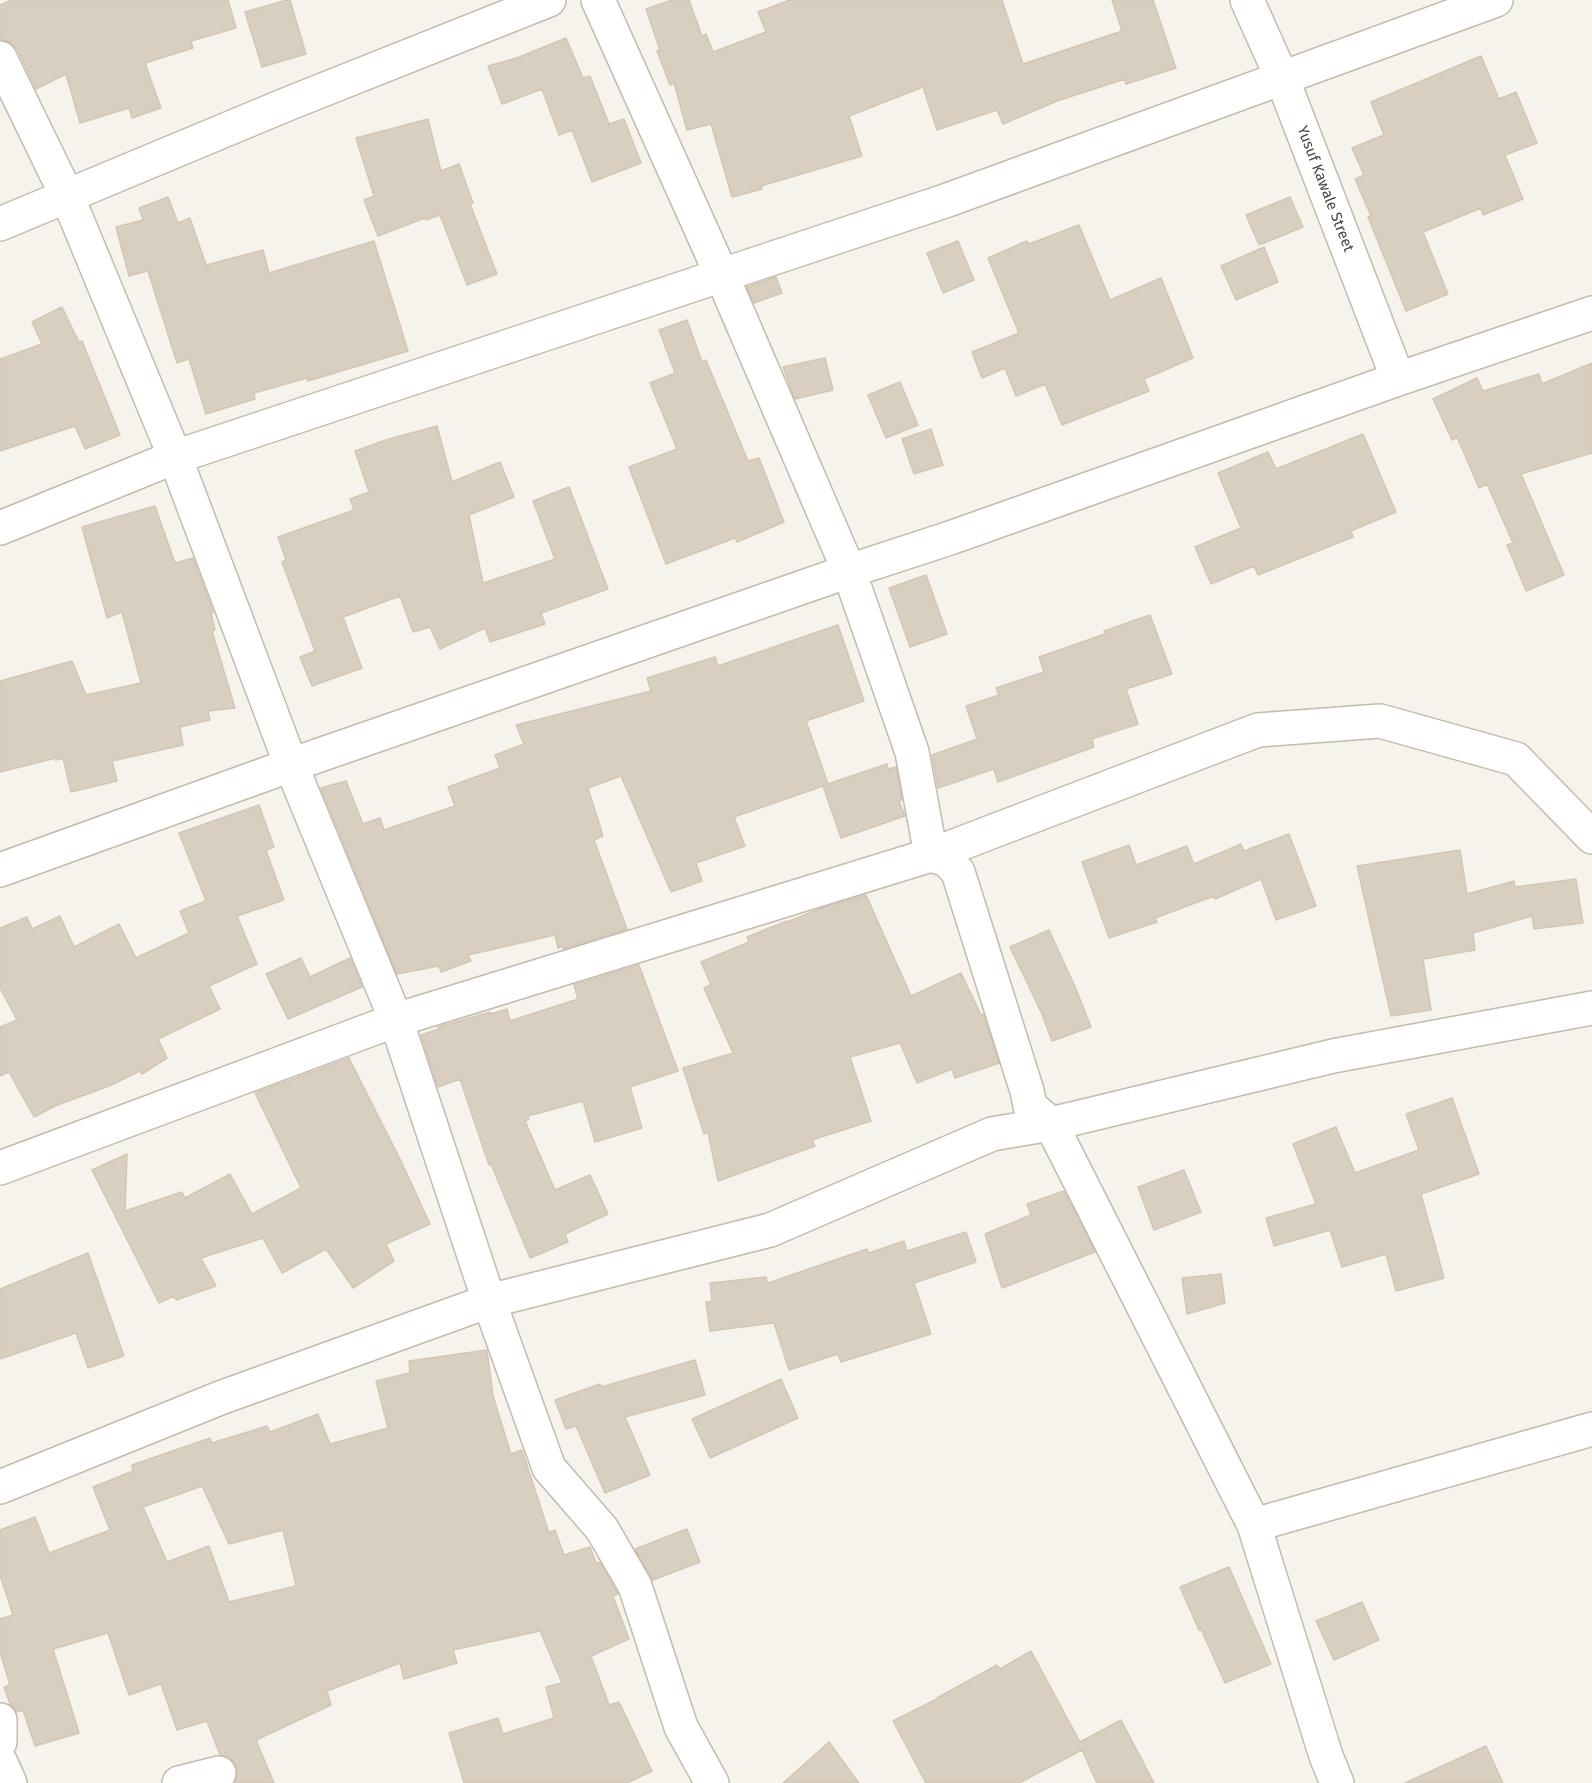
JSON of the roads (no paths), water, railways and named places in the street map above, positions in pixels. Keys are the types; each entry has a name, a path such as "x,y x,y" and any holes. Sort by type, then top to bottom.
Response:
{"street":[{"path":"0,224 68,198 290,103 549,0"},
{"path":"598,0 722,276 849,571 912,752 931,855"},
{"name":"Yusuf Kawale Street","path":"1247,0 1282,78 1398,380"},
{"path":"0,528 175,457 945,201 1496,0"},
{"path":"0,58 68,198 175,457 291,765 396,1020 489,1300 549,1468 602,1528 635,1586 681,1727 712,1783"},
{"path":"0,870 291,765 950,538 1592,313"},
{"path":"0,1168 396,1020 931,855 1258,730 1380,721 1516,759 1592,837"},
{"path":"931,855 947,860 958,872 1030,1106 1051,1124 1254,1526 1326,1756 1337,1783"},
{"path":"0,1487 220,1398 489,1300 770,1230 992,1134 1051,1124 1334,1056 1592,1008"},
{"path":"1254,1526 1592,1429"},
{"path":"0,1720 0,1742"},
{"path":"0,1761 10,1783"},
{"path":"179,1783 219,1773"}]}
